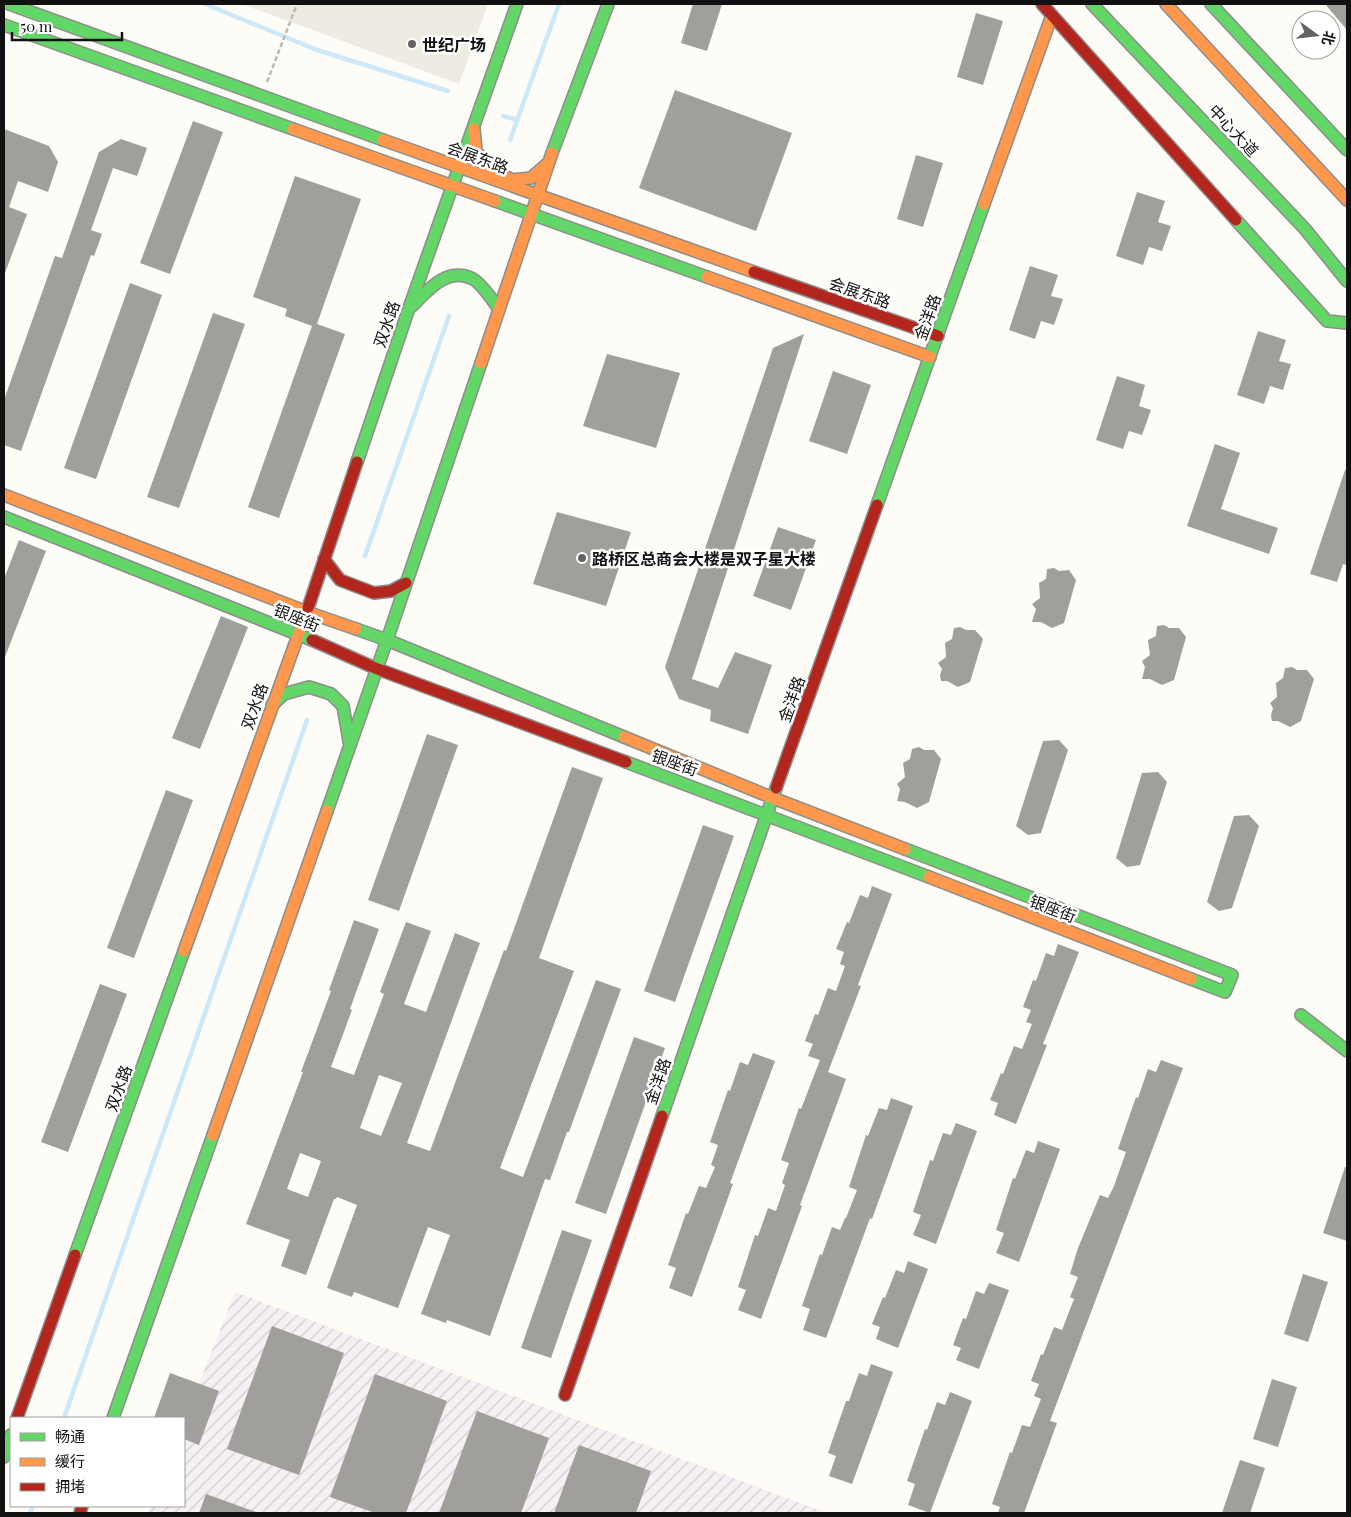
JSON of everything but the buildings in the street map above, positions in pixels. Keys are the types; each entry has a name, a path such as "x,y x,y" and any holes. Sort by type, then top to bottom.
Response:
{"main road":[{"name":"会展东路","path":"9,4 538,196 938,336"},
{"name":"双水路","path":"17,1417 306,612 408,311 517,4"},
{"path":"113,1417 406,583 548,163 608,4"},
{"path":"1042,4 1328,321 1347,323"},
{"name":"中心大道","path":"1092,4 1306,229 1347,281"},
{"path":"1166,4 1347,200"},
{"path":"1211,4 1347,150"},
{"name":"金洋路","path":"565,1395 767,814 1052,15"},
{"path":"4,25 930,357"},
{"path":"474,124 476,151 488,167 512,180 531,178 548,163"},
{"path":"408,311 421,295 436,282 454,275 473,279 500,309"},
{"name":"银座街","path":"4,495 306,612 386,640 773,798 1232,975 1225,992 767,814 376,668 297,634 4,517"},
{"path":"324,558 340,580 374,593 391,591 406,583"},
{"path":"272,705 284,694 310,687 331,694 343,706 350,743"},
{"path":"1302,1015 1347,1051"},
{"path":"4,1456 10,1439"}],"path":[{"path":"274,65 297,4"}],"shaded area":[{"name":"世纪广场","path":"242,4 488,4 459,84"},
{"path":"235,1292 827,1513 148,1513 151,1507 185,1507 185,1419"}],"waterway":[{"path":"205,4 317,50 448,91"},
{"path":"510,140 559,4"},
{"path":"503,116 518,120"},
{"path":"365,556 449,316"},
{"path":"64,1417 307,720"},
{"path":"30,1513 33,1507"}],"traffic: fast":[{"path":"9,4 383,140"},
{"path":"357,462 408,311 517,4"},
{"path":"552,153 608,4"},
{"path":"1092,4 1305,229 1347,281"},
{"path":"1211,4 1347,150"},
{"path":"4,25 293,129"},
{"path":"495,201 707,277"},
{"path":"877,505 984,204"},
{"path":"1236,220 1327,321 1347,323"},
{"path":"412,306 431,287 455,275 473,279 499,309"},
{"path":"327,811 481,363"},
{"path":"4,517 312,640"},
{"path":"356,629 624,737"},
{"path":"272,705 284,694 309,687 331,694 343,706 349,741"},
{"path":"626,762 929,877"},
{"path":"662,1116 776,788"},
{"path":"905,849 1232,975 1225,992 1191,979"},
{"path":"75,1255 184,951"},
{"path":"1301,1015 1347,1051"},
{"path":"113,1417 213,1135"},
{"path":"4,1457 10,1438"}],"traffic: slow":[{"path":"1166,4 1347,200"},
{"path":"984,204 1052,15"},
{"path":"293,129 495,201"},
{"path":"474,129 476,151 488,167 512,180 531,178 547,164"},
{"path":"383,140 754,272"},
{"path":"481,363 552,153"},
{"path":"707,277 930,357"},
{"path":"4,495 307,612 356,629"},
{"path":"184,951 308,608"},
{"path":"624,737 905,849"},
{"path":"213,1135 327,811"},
{"path":"929,877 1191,979"}],"traffic: jam":[{"path":"1042,4 1236,220"},
{"path":"754,272 938,336"},
{"path":"308,608 357,462"},
{"path":"776,788 877,505"},
{"path":"324,559 340,580 374,593 391,591 406,583"},
{"path":"312,640 375,668 626,762"},
{"path":"565,1395 662,1116"},
{"path":"17,1417 75,1255"},
{"path":"80,1513 82,1507"}],"place":[{"name":"世纪广场","path":"412,44"},
{"name":"路桥区总商会大楼是双子星大楼","path":"582,558"}]}
